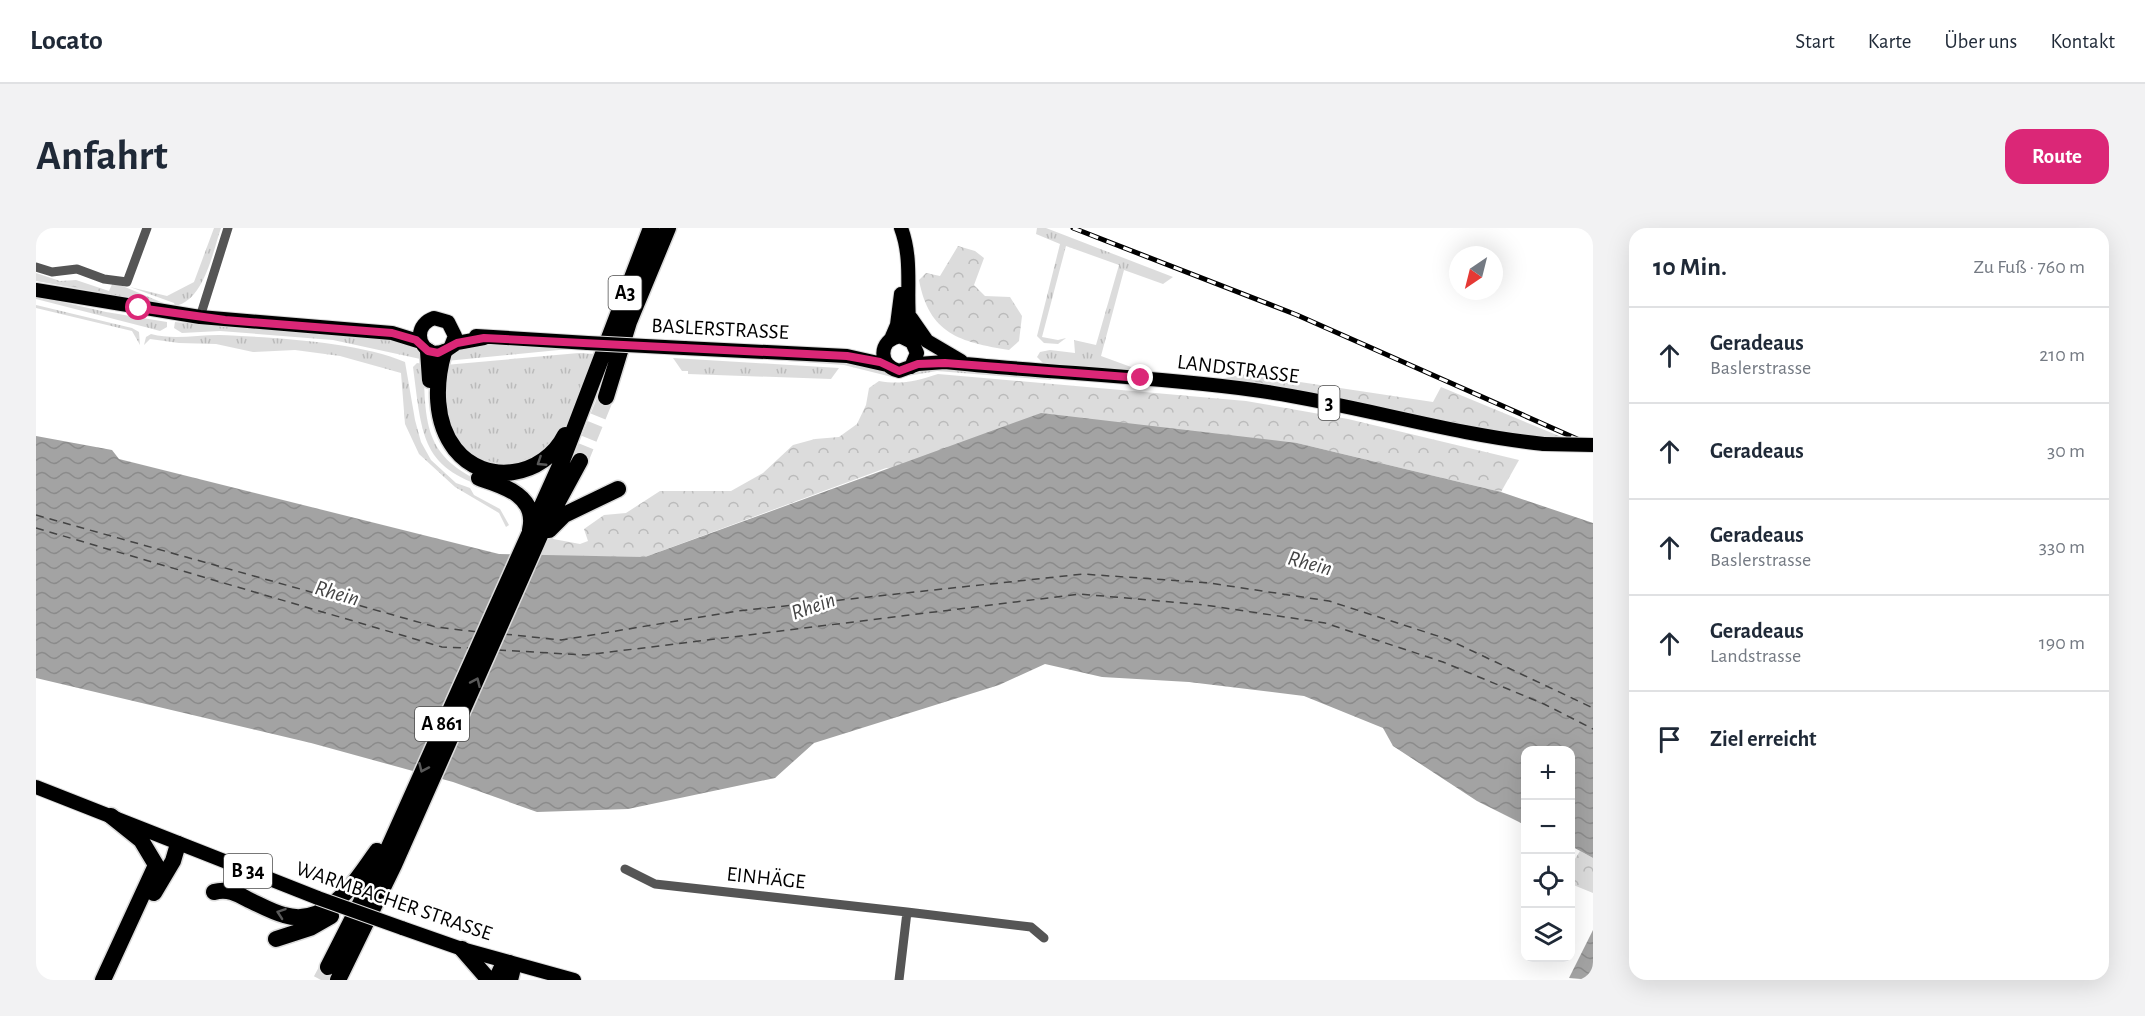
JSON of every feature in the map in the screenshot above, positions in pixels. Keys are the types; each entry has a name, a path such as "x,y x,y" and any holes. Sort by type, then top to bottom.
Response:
{"highway":[{"name":"A3","path":"479,659 530,561 562,461 651,228"},
{"name":"A3","path":"606,397 629,322 668,228"},
{"path":"436,347 438,404 448,438 453,447 468,462 495,472 505,473 533,468 555,452 601,358"},
{"path":"436,347 430,410 442,446 467,473 502,485 522,497 540,531 564,515 618,489"},
{"name":"A3","path":"479,659 540,531 580,461"},
{"name":"A 861","path":"333,973 479,659"},
{"name":"A 861","path":"333,973 369,885 388,849 402,815 419,792"},
{"path":"214,892 228,890 284,915 314,915 326,910 358,877 402,815"},
{"path":"111,816 141,840 156,865"},
{"path":"103,980 160,855 178,844"},
{"path":"111,980 172,861 178,844"},
{"path":"276,939 310,928 330,917 388,849"},
{"path":"346,914 369,885"},
{"path":"462,950 489,980"},
{"path":"496,980 501,969 510,972"}],"main road":[{"path":"891,228 902,252 903,272 899,309 883,356 887,365 899,371 911,366 916,358 909,313 908,251 901,228"},
{"path":"36,290 200,317 392,333 436,347"},
{"path":"909,313 927,340 968,365"},
{"path":"392,333 423,325 430,319 438,318 448,322 454,332 436,347"},
{"path":"423,325 419,336 436,347"},
{"name":"BASLERSTRASSE","path":"454,332 484,338 847,356 866,355 887,365"},
{"path":"866,355 889,341 904,337 914,345"},
{"name":"BASLERSTRASSE","path":"436,347 484,338"},
{"name":"LANDSTRASSE","path":"914,345 945,363"},
{"name":"LANDSTRASSE","path":"911,366 945,363 1253,390 1332,403 1478,435 1544,444 1593,445"},
{"name":"WARMBACHER STRASSE","path":"36,788 318,898 462,950 510,972 574,980"}],"street":[{"path":"36,267 52,272 77,269 104,279 127,282 147,228"},
{"path":"200,317 228,228"},
{"name":"EINHÄGE","path":"625,869 655,884 1031,927 1044,939"},
{"path":"899,980 907,912"}],"green space":[{"path":"214,228 221,228 206,274 193,295 185,302 175,306 174,303 130,287 167,296 194,282"},
{"path":"1037,228 1046,228 1173,277 1163,284 1124,270 1101,356 1153,375 1045,365 1037,357 1040,352 1050,350 1075,353 1074,340 1096,345 1119,265 1066,246 1042,337 1058,340 1066,338 1058,344 1044,343 1037,336 1060,244 1036,234"},
{"path":"958,246 975,251 984,258 974,285 985,296 1010,297 1022,316 1019,341 1009,350 962,339 939,324 930,313 919,280 926,273 940,276"},
{"path":"36,273 60,281 76,280 109,291 113,282 168,305 36,281"},
{"path":"36,275 59,282 76,281 110,292 117,286 144,299 36,280"},
{"path":"36,296 106,312 167,322 167,327 160,331 36,299"},
{"path":"36,305 132,328 139,332 140,345 132,331 36,308"},
{"path":"175,322 396,339 417,348 425,360 333,340 220,331 182,333 174,328"},
{"path":"151,334 176,337 219,335 288,339 340,345 386,355 405,362 415,420 421,442 431,460 456,483 470,488 474,495 500,509 509,525 506,527 499,513 455,487 419,454 405,424 401,373 340,356 295,350 253,352 216,344 150,339 144,345 146,337"},
{"path":"478,343 569,349 446,361 458,349"},
{"path":"579,353 595,354 568,423 556,443 545,454 504,467 486,464 469,454 453,434 447,417 445,365"},
{"path":"686,354 928,366 1052,377 1051,380 937,371 896,378 844,365"},
{"path":"673,358 839,368 831,379 688,374 688,371 682,371"},
{"path":"417,363 424,364 426,413 430,431 437,446 461,471 505,493 457,475 442,464 432,451 420,416 413,367"},
{"path":"938,374 1246,401 1348,419 1519,460 1501,492 1297,443 886,468 645,557 538,556 548,538 580,544 588,541 584,529 604,515 626,513 660,491 731,491 763,473 793,445 815,439 839,437 857,424 866,405 869,388 879,381 909,382"},
{"path":"1247,374 1433,402 1441,387 1564,438 1501,433 1214,380"},
{"path":"1580,851 1593,858 1593,893 1575,886 1575,859"}],"water":[{"name":"Rhein","path":"1041,413 1297,443 1501,492 1593,523 1593,858 1575,848 1575,746 1521,746 1521,823 1477,801 1393,746 1383,728 1304,696 1189,682 1102,677 1045,664 999,685 814,743 775,778 628,809 537,812 453,782 311,743 36,678 36,436 112,450 119,459 499,554 645,557"},
{"path":"1593,930 1593,980 1569,978"}],"ferry route":[{"path":"36,515 436,627 478,632"},
{"path":"36,528 442,647 470,648"},
{"path":"504,634 561,640 738,611 1083,574 1209,583 1329,601 1447,639 1593,708"},
{"path":"498,650 586,655 1080,594 1205,605 1325,623 1443,662 1544,704 1593,729"}],"tunnel":[{"path":"580,461 606,397"},
{"path":"321,980 328,967"}],"railway":[{"path":"1073,228 1297,315 1593,446"}],"route":[{"path":"139,308 225,320 392,333 421,342 428,351 433,353 444,352 457,343 484,338 847,356 880,362 899,371 918,364 945,363 1141,378"}]}
